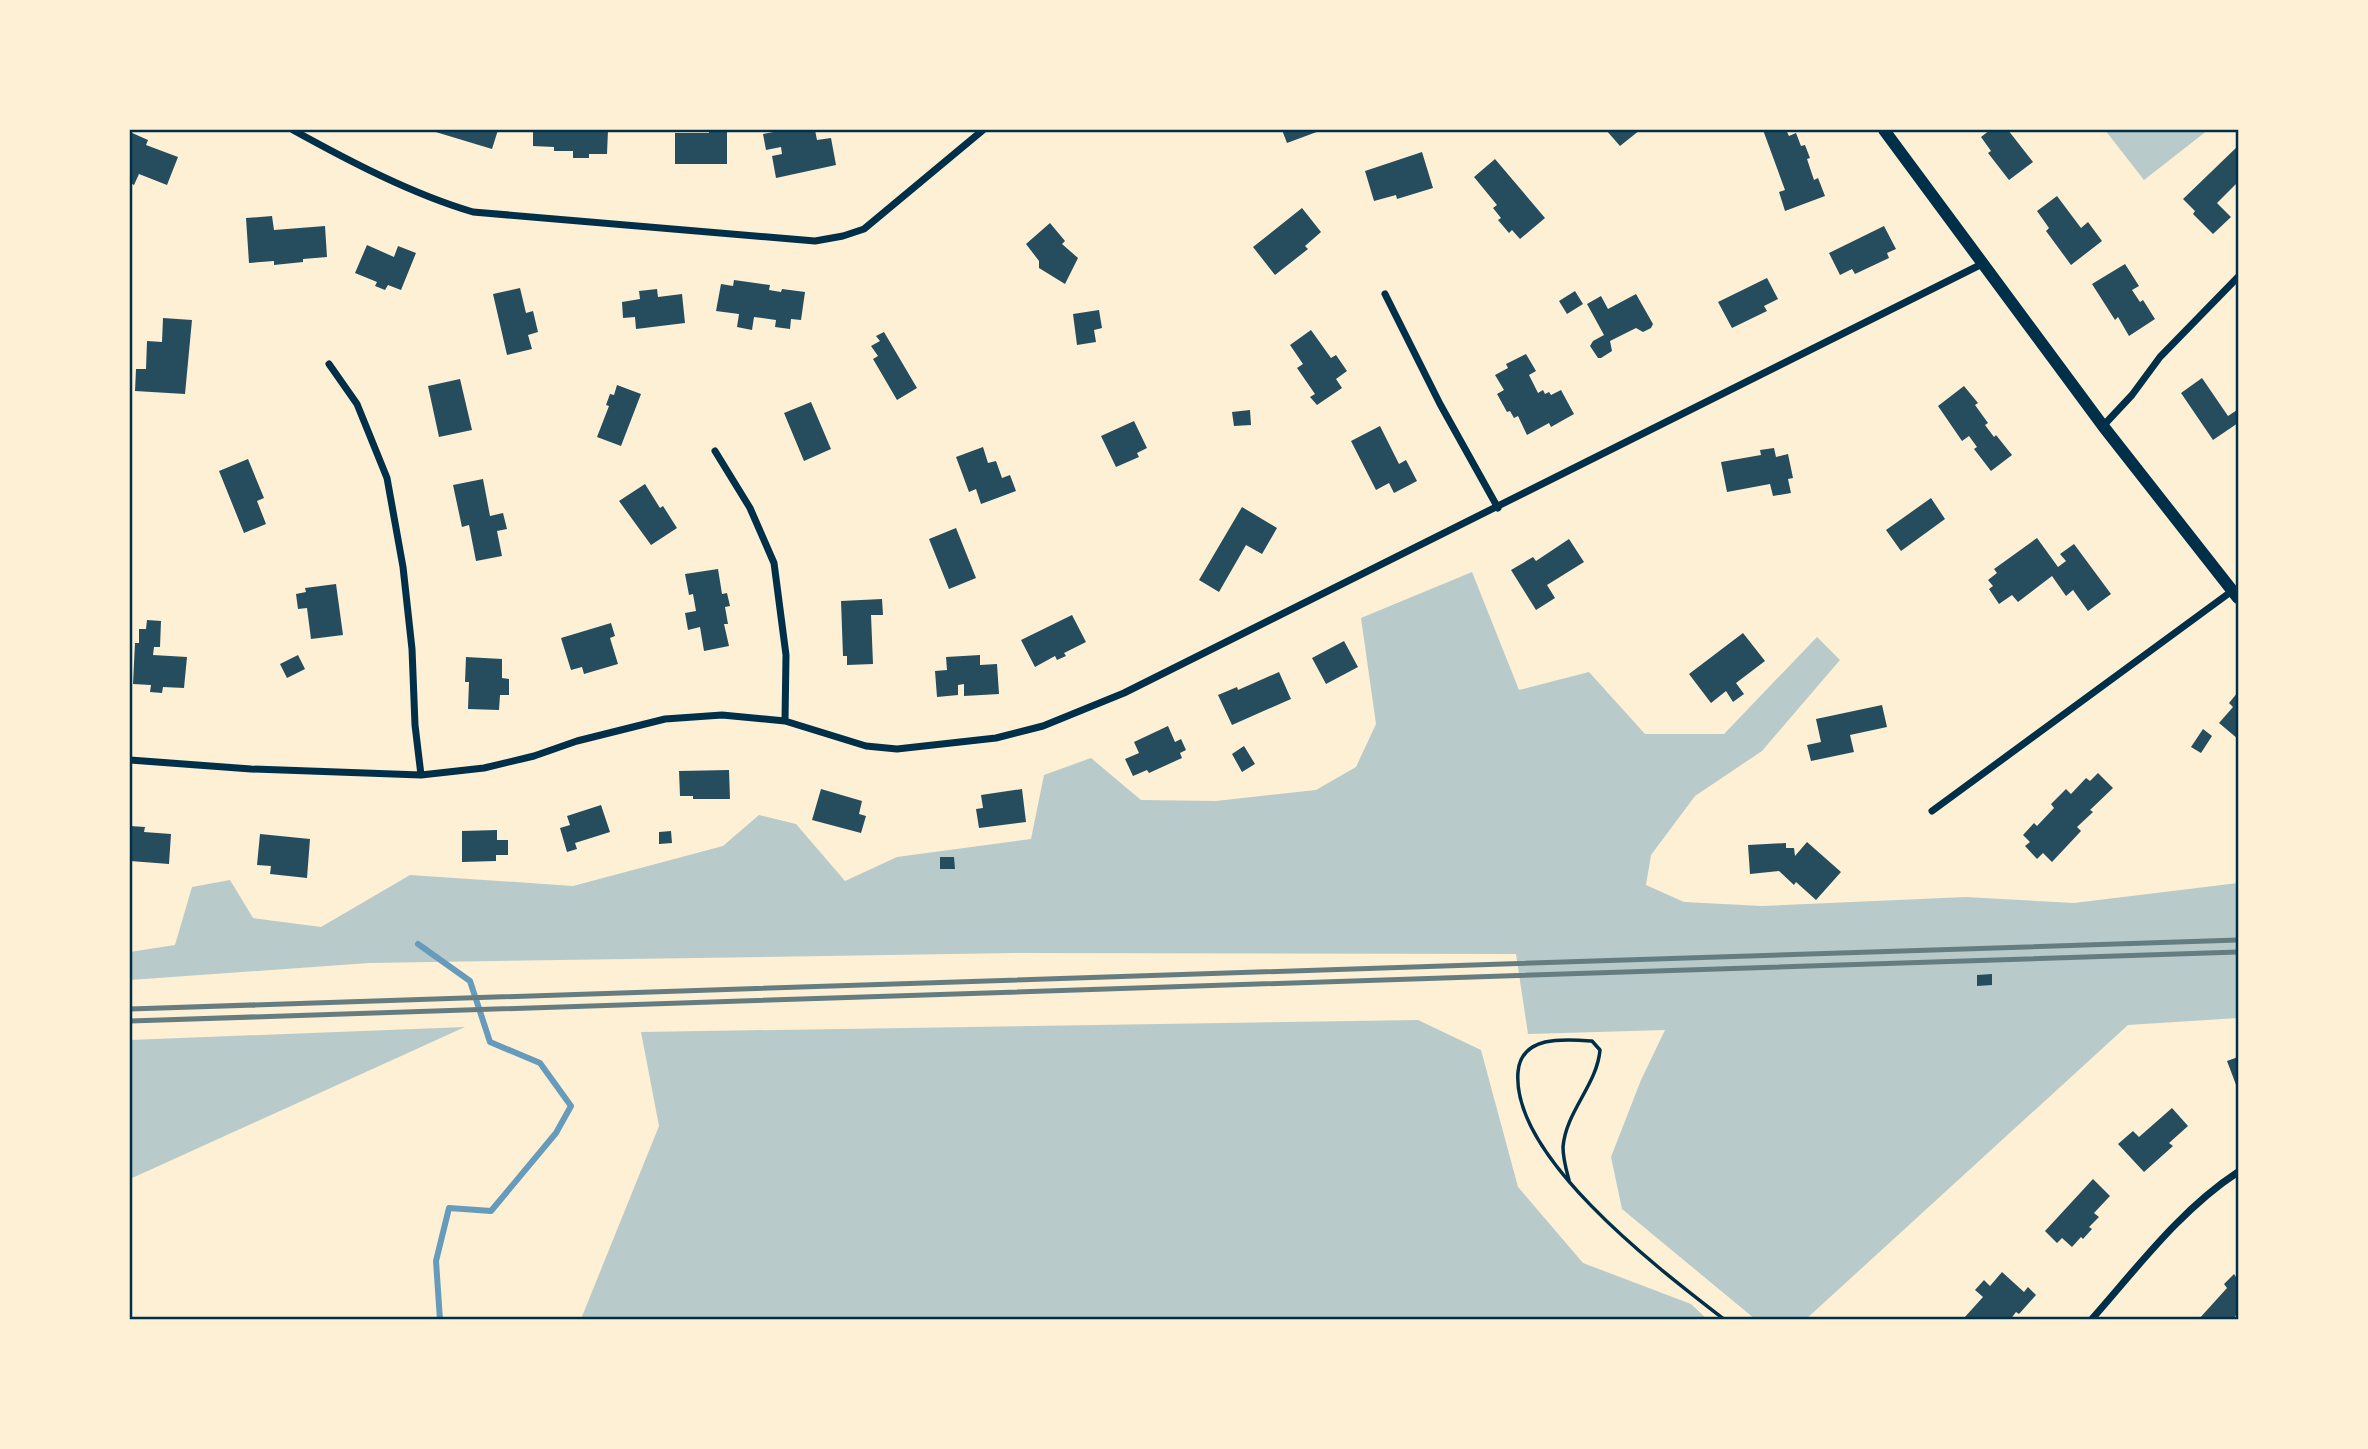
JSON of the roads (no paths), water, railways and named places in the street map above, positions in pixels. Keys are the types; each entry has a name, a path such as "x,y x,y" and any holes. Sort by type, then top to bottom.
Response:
{"street":[{"path":"293,130 441,202 473,212 815,241 864,229 983,130"},
{"path":"1884,130 2103,426 2235,595 1932,811"},
{"path":"130,760 251,769 421,775 484,768 665,719 722,715 785,721 866,746 898,749 996,738 1043,726 1124,693 1984,263"},
{"path":"2103,426 2132,396 2160,357 2238,277"},
{"path":"1385,294 1440,404 1498,508"},
{"path":"329,364 357,404 387,478 403,567 421,775"},
{"path":"715,451 750,508 774,563 786,655 785,721"},
{"path":"2091,1320 2193,1207 2216,1186 2238,1172"}],"waterway":[{"path":"418,944 470,981 490,1042 540,1063 571,1106 556,1133 491,1211 449,1208 436,1261 440,1320"}],"railway":[{"path":"130,1009 2238,940"},
{"path":"130,1021 2238,952"}]}
